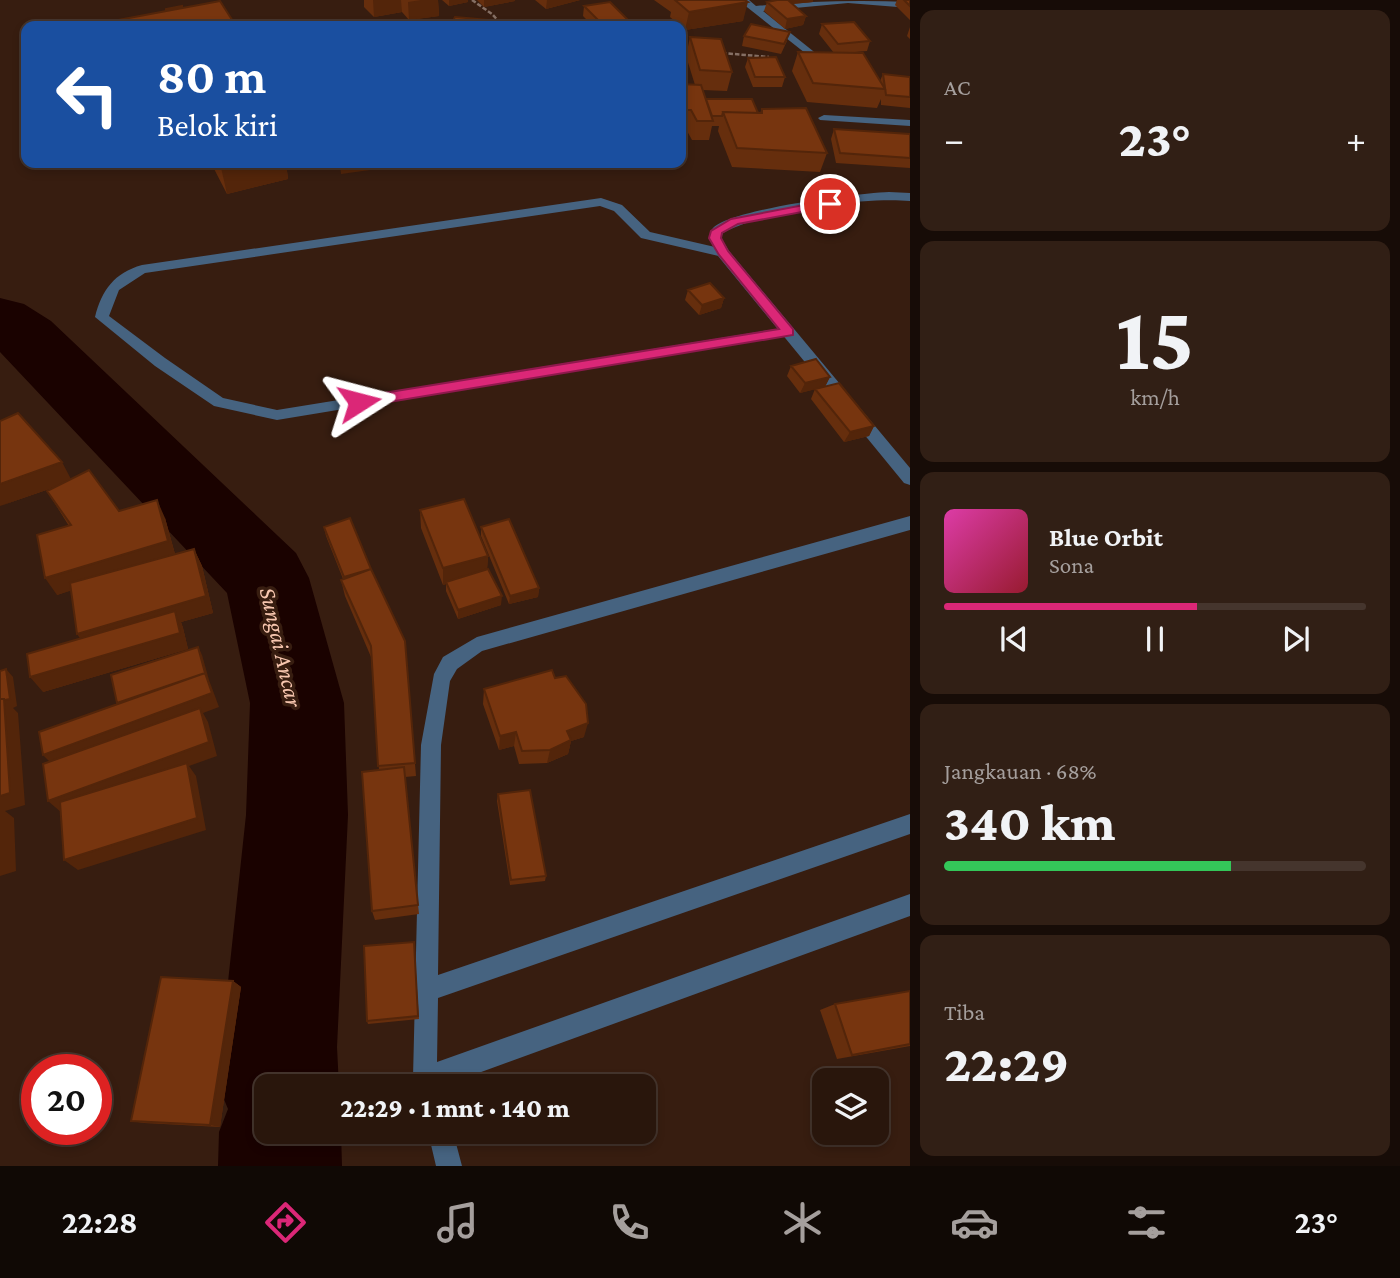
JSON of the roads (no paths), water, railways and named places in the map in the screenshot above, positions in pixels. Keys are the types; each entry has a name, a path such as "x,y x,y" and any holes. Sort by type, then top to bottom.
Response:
{"street":[{"path":"743,0 819,61"},
{"path":"754,9 848,0 910,5"},
{"path":"824,118 910,123"},
{"path":"910,197 894,195 854,199 735,221 717,231 715,238 723,253 910,479"},
{"path":"723,253 646,235 618,208 601,202 142,269 120,278 107,295 102,317 160,362 219,402 277,415 788,332"},
{"path":"427,1074 431,744 442,680 450,663 477,645 910,523"},
{"path":"426,991 910,824"},
{"path":"449,1074 910,905"},
{"path":"443,1144 449,1166"}],"waterway":[{"name":"Sungai Ancar","path":"0,320 26,337 266,578 297,703 297,815 279,1074"},
{"name":"Sungai Ancar","path":"280,1144 280,1166"}]}
